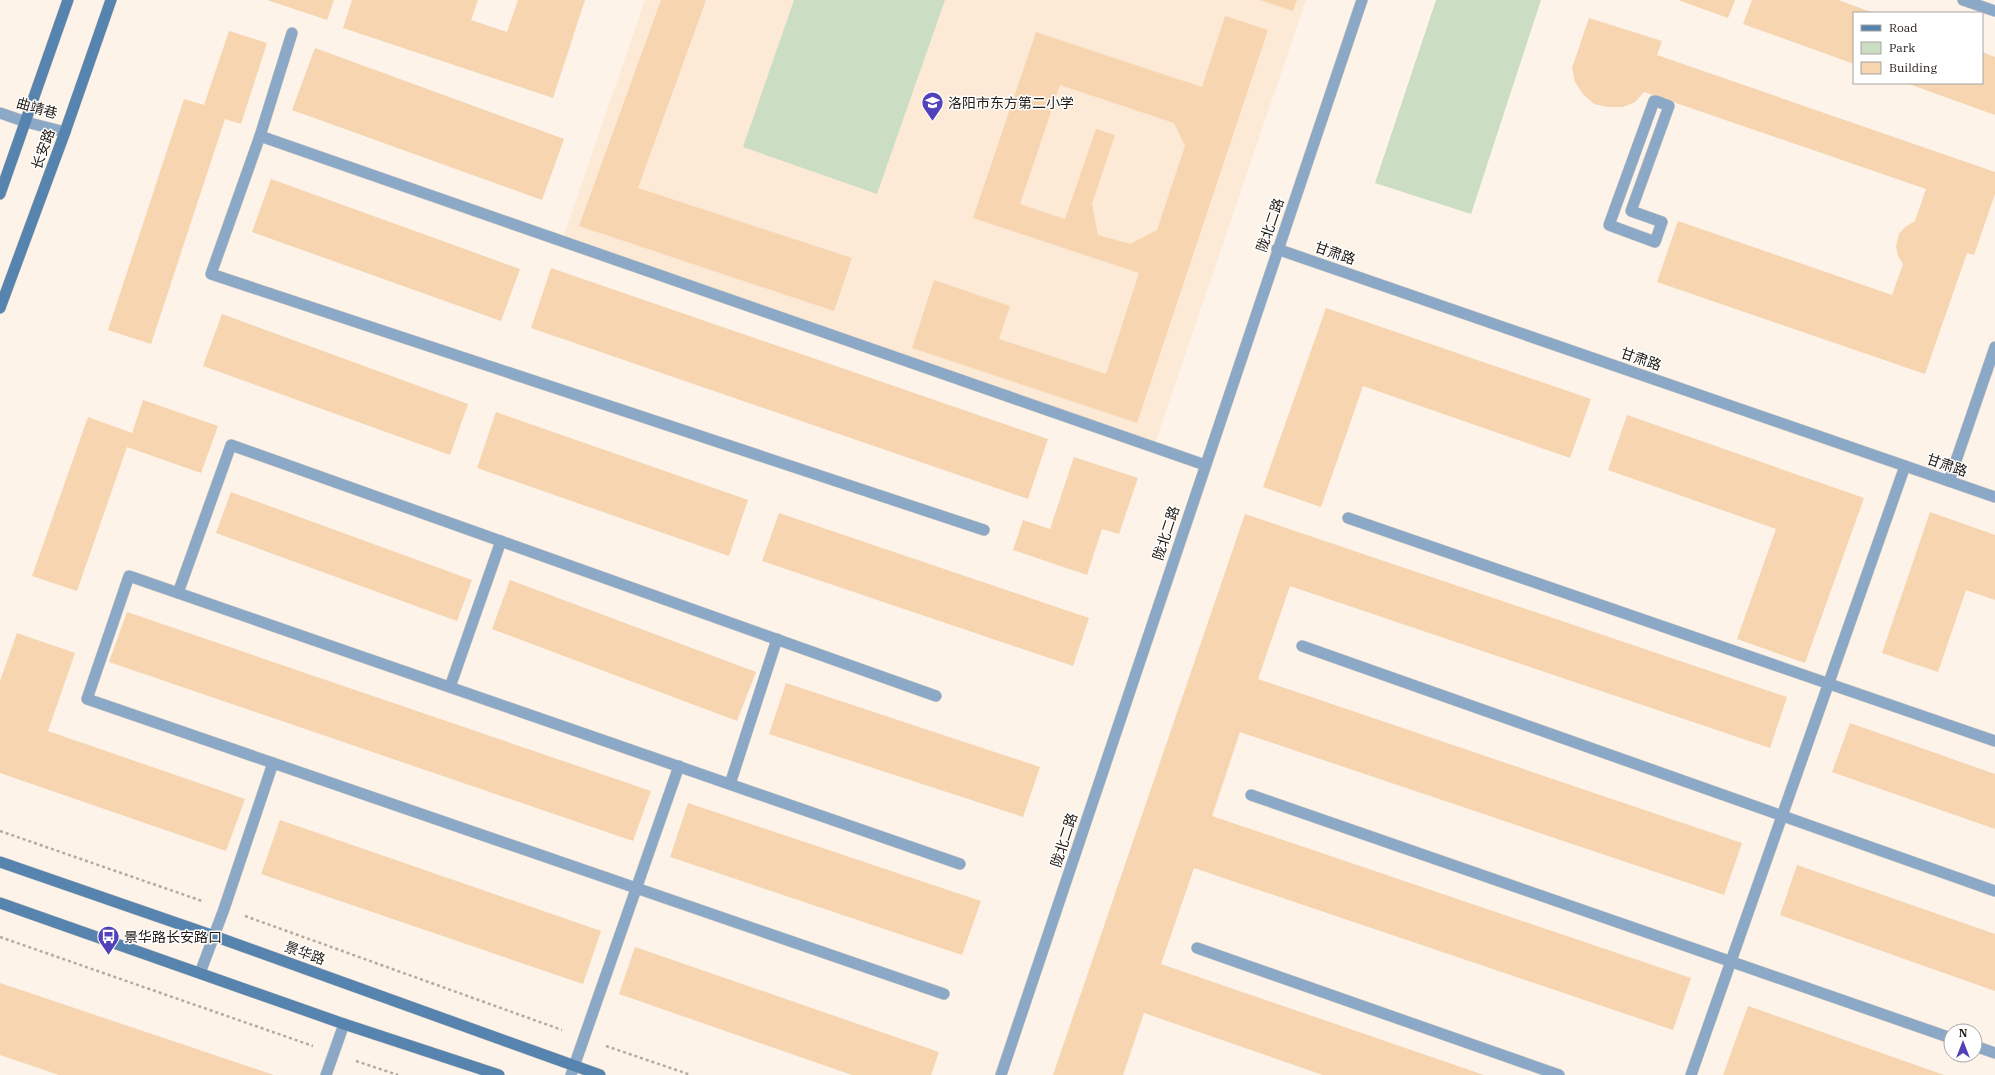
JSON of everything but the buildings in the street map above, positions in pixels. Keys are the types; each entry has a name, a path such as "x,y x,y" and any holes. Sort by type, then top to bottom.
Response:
{"main road":[{"name":"长安路","path":"0,194 68,0"},
{"name":"长安路","path":"0,308 65,132 111,0"},
{"name":"景华路","path":"0,862 214,936 573,1071 600,1075"},
{"path":"0,903 344,1024 499,1075"}],"street":[{"name":"陇北二路","path":"1001,1075 1277,249 1362,0"},
{"path":"1963,0 1995,11"},
{"path":"292,33 260,136 210,274 984,530"},
{"path":"1655,101 1669,106 1631,211 1662,222 1655,242 1609,225 1655,101"},
{"name":"曲靖巷","path":"0,113 26,122 65,132"},
{"path":"260,136 1205,466"},
{"name":"甘肃路","path":"1277,249 1995,497"},
{"path":"1949,481 1995,346"},
{"path":"178,593 231,445 936,696"},
{"path":"1691,1075 1904,466"},
{"path":"1348,518 1995,741"},
{"path":"450,687 501,541"},
{"path":"944,994 86,699 129,576 960,864"},
{"path":"730,784 777,639"},
{"path":"1302,646 1995,891"},
{"path":"200,973 224,909 273,763"},
{"path":"573,1071 679,766"},
{"path":"1251,794 1943,1035"},
{"path":"1197,948 1559,1075"},
{"path":"326,1075 344,1024"},
{"path":"1983,1049 1995,1053"}],"path":[{"path":"0,831 691,1075"},
{"path":"0,937 398,1075"}],"shaded area":[{"name":"洛阳市东方第二小学","path":"645,0 1306,0 1153,449 560,247"}],"green space":[{"path":"794,0 945,0 877,194 743,147"},
{"path":"1436,0 1541,0 1471,214 1375,183"}],"place":[{"name":"洛阳市东方第二小学","path":"933,122"},
{"name":"景华路长安路口","path":"108,956"}]}
